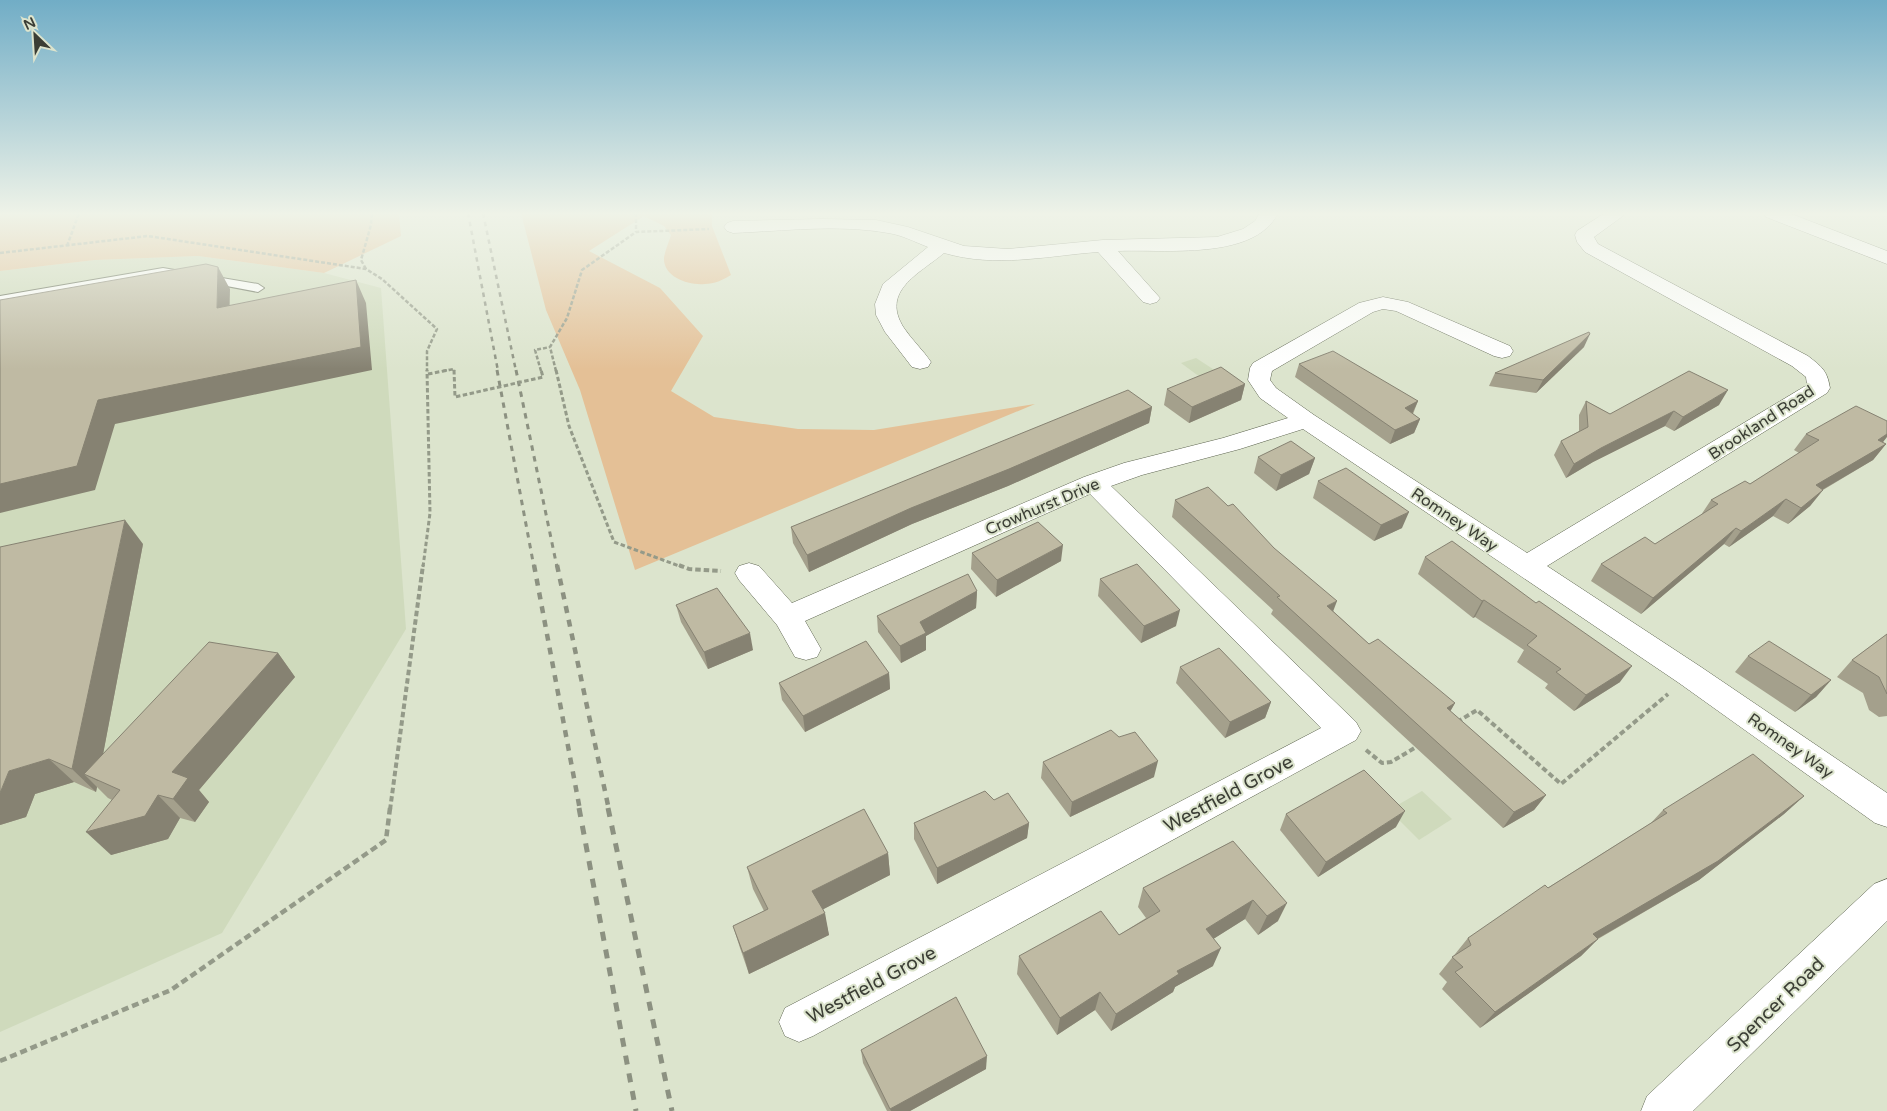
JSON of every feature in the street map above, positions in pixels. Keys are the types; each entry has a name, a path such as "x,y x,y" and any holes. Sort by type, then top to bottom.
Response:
{"street":[{"path":"904,353 886,315 885,304 890,288 918,265"},
{"path":"1120,265 1150,298"},
{"name":"Brookland Road","path":"1528,566 1819,388 1817,375 1800,361 1622,265"},
{"name":"Romney Way","path":"1502,351 1401,306 1382,303 1366,307 1261,368 1259,380 1268,393 1306,420 1690,675 1887,812"},
{"name":"Crowhurst Drive","path":"787,618 1093,483 1132,469 1231,444 1306,420"},
{"path":"1093,483 1345,731"},
{"path":"749,573 787,618 806,649"},
{"name":"Westfield Grove","path":"799,1022 1345,731"},
{"name":"Spencer Road","path":"1670,1109 1887,896"}],"lane":[{"path":"0,300 163,271 258,288"}],"path":[{"path":"0,1061 171,990 386,840 430,513 427,351 437,329 382,279 366,269 339,265"},
{"path":"364,265 366,269"},
{"path":"589,265 582,270 567,318 550,347 569,426 614,542 689,569 749,573"},
{"path":"428,374 454,370 455,397 544,377 535,350 550,347"},
{"path":"1451,726 1476,710 1561,784 1690,675"},
{"path":"1345,731 1382,763 1392,762 1426,742"}],"shaded area":[{"path":"0,265 53,265 0,271"},
{"path":"53,265 264,265 324,273 381,288 406,629 222,933 0,1032 0,271"},
{"path":"264,265 341,265 324,273"},
{"path":"534,265 616,265 660,288 703,336 671,391 714,417 798,429 874,430 1035,404 635,570 580,390 546,310"},
{"path":"665,265 727,265 731,275 722,280 705,284 685,282 672,275"},
{"path":"1196,358 1219,373 1204,380 1181,363"},
{"path":"1422,791 1452,819 1419,840 1389,810"}],"building":[{"path":"201,265 218,267 217,308 356,280 361,347 98,400 77,466 0,484 0,300"},
{"path":"1589,332 1590,334 1543,380 1495,373"},
{"path":"1333,351 1418,401 1405,408 1420,419 1395,430 1299,364"},
{"path":"1221,367 1245,384 1192,407 1167,389"},
{"path":"1689,371 1728,390 1683,417 1674,411 1574,464 1561,441 1588,427 1586,401 1610,414"},
{"path":"1128,390 1152,407 1009,469 911,508 807,555 791,527"},
{"path":"1856,406 1887,421 1887,434 1878,440 1886,444 1816,485 1823,490 1801,508 1786,499 1741,531 1736,528 1653,598 1601,564 1645,537 1655,544 1718,504 1711,500 1745,481 1750,484 1819,440 1806,434"},
{"path":"1291,441 1315,458 1281,475 1258,457"},
{"path":"1346,468 1409,512 1381,525 1318,481"},
{"path":"1208,487 1228,506 1233,504 1274,548 1337,601 1327,606 1369,644 1378,639 1455,703 1447,708 1546,795 1514,812 1277,597 1280,596 1175,500"},
{"path":"125,520 72,769 49,759 9,771 0,793 0,547"},
{"path":"1038,522 1063,545 997,580 972,553"},
{"path":"1452,541 1536,603 1539,601 1632,666 1586,695 1556,672 1561,669 1527,645 1537,636 1484,600 1482,601 1425,557"},
{"path":"1137,564 1180,610 1144,626 1100,579"},
{"path":"968,574 977,591 920,622 926,633 900,646 877,616"},
{"path":"717,588 750,633 704,652 676,605"},
{"path":"1887,634 1887,694 1879,677 1852,660"},
{"path":"866,641 889,673 803,716 779,683"},
{"path":"1769,641 1831,680 1811,695 1748,656"},
{"path":"209,642 278,653 172,772 188,778 173,799 158,795 145,816 86,832 120,790 84,774"},
{"path":"1219,648 1271,702 1230,722 1180,667"},
{"path":"1111,730 1119,737 1135,732 1158,761 1072,802 1043,762"},
{"path":"1753,754 1804,796 1718,861 1593,934 1598,939 1495,1012 1455,972 1463,967 1452,957 1471,945 1468,938 1545,885 1548,888 1667,813 1663,810"},
{"path":"1364,770 1405,811 1326,862 1286,814"},
{"path":"985,791 994,800 1008,793 1029,823 937,868 914,823"},
{"path":"864,809 888,853 812,891 825,913 743,953 733,926 768,909 747,867"},
{"path":"1233,841 1287,903 1267,916 1253,900 1206,929 1221,948 1177,971 1179,974 1116,1014 1100,992 1060,1018 1019,956 1101,911 1119,935 1160,911 1143,888"},
{"path":"956,997 987,1056 890,1109 861,1050"}],"railway":[{"path":"478,265 498,371"},
{"path":"494,265 516,371"},
{"path":"497,370 534,567"},
{"path":"516,370 557,567"},
{"path":"534,565 580,810"},
{"path":"557,565 609,810"},
{"path":"579,808 636,1111"},
{"path":"608,808 672,1111"}]}
